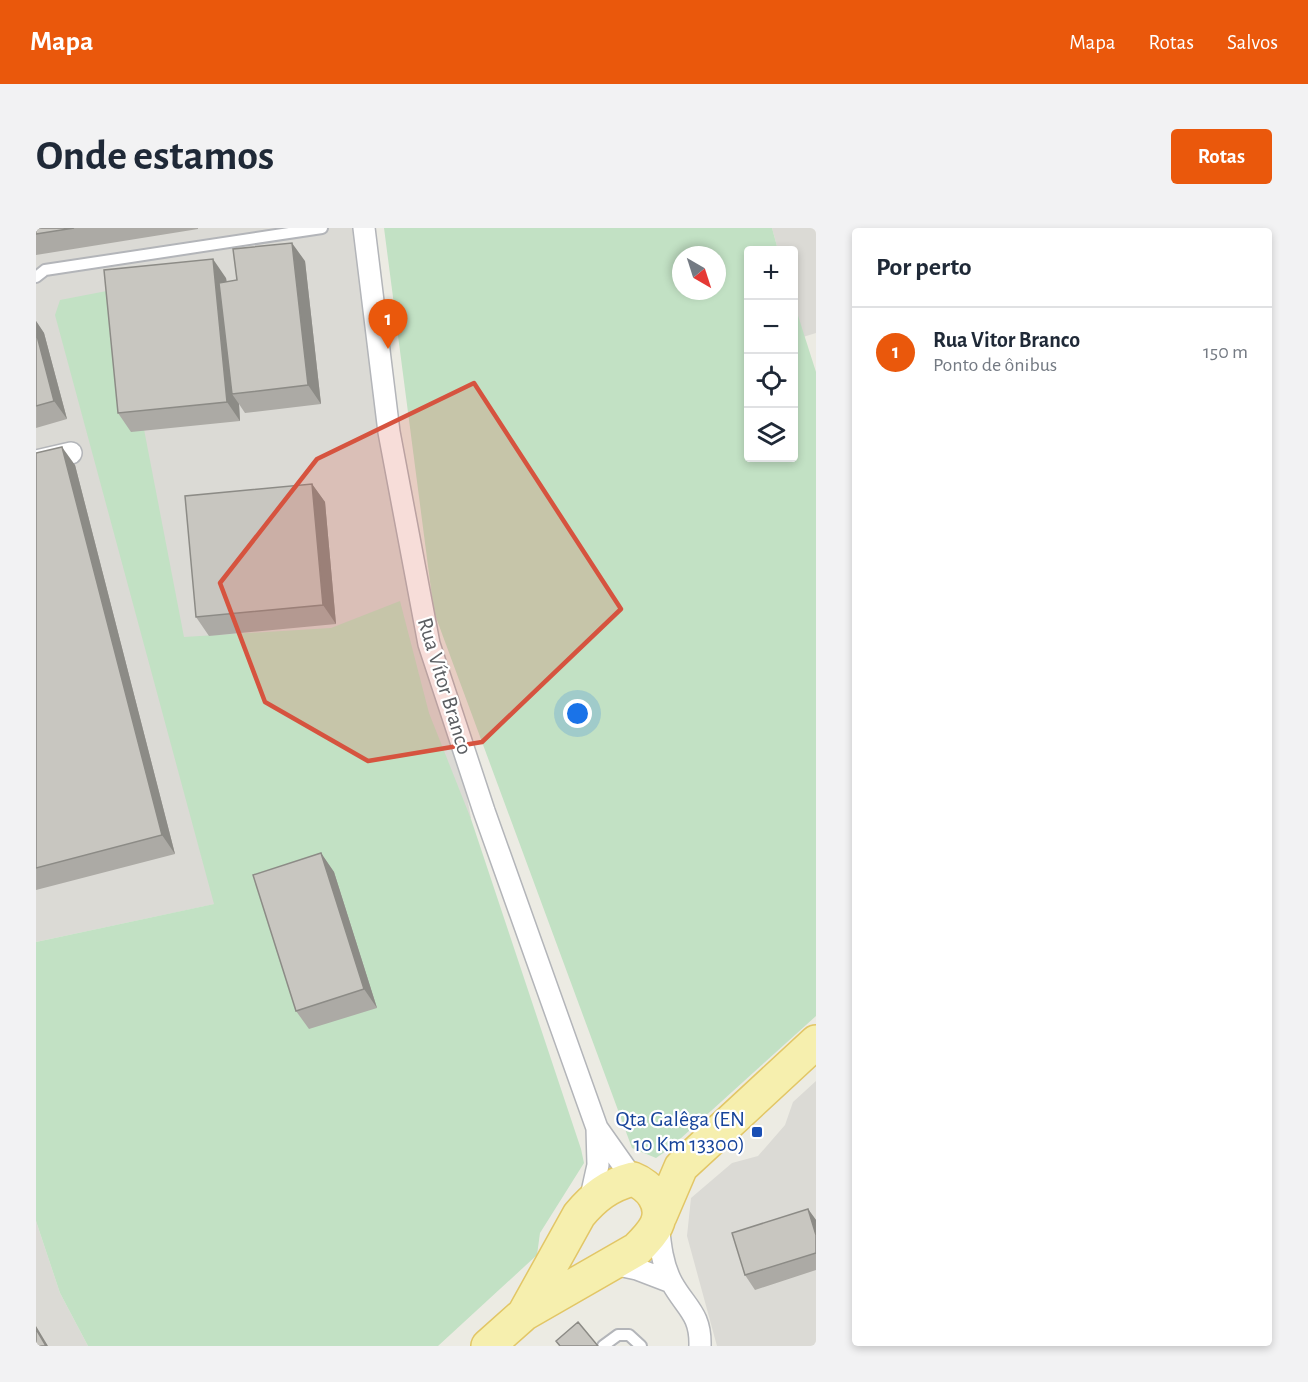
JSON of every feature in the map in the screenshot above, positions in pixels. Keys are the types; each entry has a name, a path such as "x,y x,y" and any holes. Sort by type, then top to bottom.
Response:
{"main road":[{"path":"488,1346 524,1314 638,1249 652,1234 681,1167 816,1042"},
{"path":"524,1314 581,1214 616,1183 681,1167"},
{"path":"635,1180 651,1191 659,1204 659,1220"},
{"path":"581,1214 575,1243 582,1257 593,1265 611,1265"}],"street":[{"name":"Rua Vítor Branco","path":"364,228 389,432 429,644 484,811 597,1128 635,1180"},
{"path":"36,461 71,453"},
{"name":"Rua Vítor Branco","path":"581,1214 598,1165 597,1128"},
{"path":"659,1220 661,1253 671,1282 692,1309 700,1327 700,1346"},
{"path":"611,1265 637,1269 671,1282"}],"lane":[{"path":"36,277 45,270 322,228"},
{"path":"603,1346 618,1335 629,1335 642,1346"}],"highlighted area":[{"path":"474,383 621,609 482,742 368,761 265,702 220,583 317,459"}],"shaded area":[{"path":"36,228 359,228 471,818 266,893 36,942"},
{"path":"772,228 816,228 816,333 803,337 798,318 798,246 777,246"},
{"path":"816,1081 816,1346 717,1346 687,1236 691,1198 732,1163 758,1156 785,1125 793,1102"},
{"path":"36,1221 60,1293 88,1346 36,1346"}],"green space":[{"path":"384,228 772,228 777,246 744,246 744,462 798,462 798,316 816,372 816,1016 669,1149 656,1158 632,1148 434,612"},
{"path":"117,289 184,637 331,628 400,601 429,713 471,819 581,1149 584,1163 540,1233 537,1255 438,1346 88,1346 60,1293 36,1221 36,942 214,904 55,315 60,300"}],"building":[{"path":"36,228 74,228 36,234"},
{"path":"292,243 308,385 232,394 219,283 237,280 233,249"},
{"path":"213,259 227,402 118,413 104,270"},
{"path":"36,332 54,401 36,406"},
{"path":"62,447 162,835 36,868 36,453"},
{"path":"312,484 323,605 196,617 185,496"},
{"path":"321,853 364,989 296,1011 253,875"},
{"path":"808,1209 816,1235 816,1253 745,1275 732,1233"},
{"path":"578,1322 598,1346 560,1346 556,1341"},
{"path":"36,1329 46,1346 36,1346"}],"place":[{"name":"Rua Vitor Branco","path":"388,349"},
{"name":"Qta Galêga (EN 10 Km 13300)","path":"757,1132"}]}
